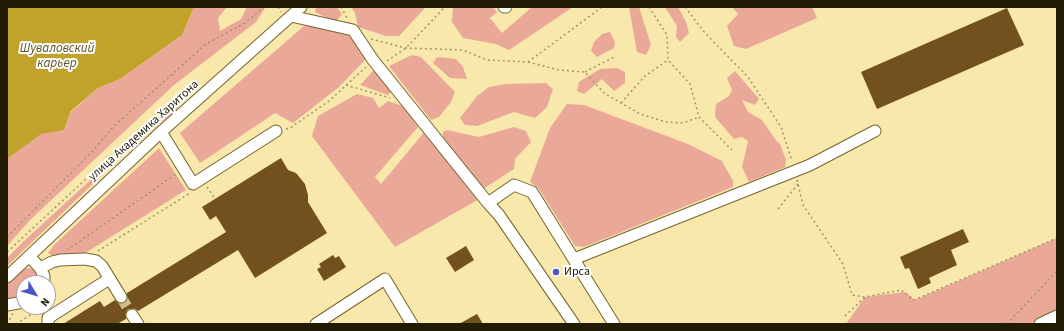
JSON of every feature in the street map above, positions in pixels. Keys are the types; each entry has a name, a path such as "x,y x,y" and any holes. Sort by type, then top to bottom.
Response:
{"street":[{"name":"улица Академика Харитона","path":"7,277 160,132 301,7"},
{"path":"292,16 353,30 376,63 408,104 499,215 574,324"},
{"path":"160,132 184,169 197,181 276,131"},
{"path":"574,259 794,169 810,165 874,132"},
{"path":"488,203 514,186 532,192 614,324"},
{"path":"29,256 40,268 44,275"},
{"path":"40,268 52,262 85,259 96,262 102,266 121,297"},
{"path":"48,324 48,318 109,279"},
{"path":"316,324 385,279 412,324"},
{"path":"1040,324 1057,316"}],"path":[{"path":"7,237 90,154 114,126 154,90 206,44 244,23 264,7"},
{"path":"276,131 290,128 329,101 346,85 376,63 406,48 445,7"},
{"path":"528,62 602,7"},
{"path":"650,7 667,35 668,60 690,84 699,117 732,150"},
{"path":"686,7 704,33 748,76 781,127 803,205 843,264 852,295 865,296 901,290 914,300 1057,238"},
{"path":"368,38 406,48 463,50 487,60 528,62 559,70 584,72 614,56"},
{"path":"621,103 645,76 668,60"},
{"path":"584,72 604,93 640,114 666,122 683,123 699,117"},
{"path":"346,85 408,104"},
{"path":"7,252 150,120"},
{"path":"52,262 184,169"},
{"path":"85,259 189,195 197,181 215,199"},
{"path":"778,209 798,184"},
{"path":"1007,324 1057,271"},
{"path":"845,316 865,296"},
{"path":"16,324 30,315"}],"shaded area":[{"path":"194,7 227,7 218,18 220,31 241,19 247,7 265,8 256,22 174,85 30,220 7,246 7,159 41,133 64,130 71,112 98,88 120,79 182,35"},
{"path":"316,7 337,7 342,14 336,22 315,12"},
{"path":"351,7 426,7 399,36 386,36 358,27 355,13"},
{"path":"453,7 493,7 497,12 490,18 502,33 532,7 573,7 509,50 496,44 463,38 452,22"},
{"path":"629,7 639,7 651,45 646,55 637,52"},
{"path":"665,7 678,7 686,22 689,33 680,42 676,37 677,26"},
{"path":"732,7 812,7 817,18 746,49 734,46 727,26 738,14"},
{"path":"304,26 339,29 354,37 366,59 339,87 293,123 275,113 200,163 180,133"},
{"path":"610,32 615,42 614,48 597,57 591,51 594,42 602,34"},
{"path":"412,55 421,57 455,92 451,102 439,117 431,120 389,66"},
{"path":"437,57 456,59 463,67 467,79 450,78 433,63"},
{"path":"617,68 625,72 625,83 614,91 602,79 584,94 577,91 579,82 600,69"},
{"path":"375,69 393,89 388,95 360,85"},
{"path":"735,71 759,99 755,105 742,100 748,112 762,120 780,144 786,160 785,167 749,182 742,167 748,141 742,137 734,139 715,117 716,104 729,96 732,90 727,78"},
{"path":"546,83 553,89 547,107 535,118 514,112 477,126 465,125 460,118 477,96 489,87 505,84"},
{"path":"357,94 373,98 379,108 388,101 405,107 418,127 375,177 381,184 426,130 481,198 395,247 312,136 318,116"},
{"path":"174,103 178,108 121,157 7,266 7,258 24,241"},
{"path":"567,104 584,105 688,144 722,161 733,181 733,187 584,247 575,246 539,189 530,182 550,128"},
{"path":"514,127 526,131 531,142 515,159 514,169 483,189 443,138 443,132 447,130 479,137"},
{"path":"159,148 186,190 82,255 51,255 48,253 55,244"},
{"path":"1057,238 1057,312 1029,324 846,324 865,297 905,292 915,300"},
{"path":"29,268 38,272 38,275 16,275 21,270"},
{"path":"16,275 16,299 7,301 7,284"}],"water":[{"name":"Шуваловский карьер","path":"7,7 194,7 182,35 120,79 98,88 71,111 64,130 41,134 7,159"}],"building":[{"path":"1007,8 1024,45 877,109 861,72"},
{"path":"281,158 288,170 296,173 305,184 308,202 327,233 255,278 238,250 138,311 135,309 128,309 126,312 126,319 117,324 63,324 100,301 104,307 115,300 118,303 124,303 127,300 127,293 226,232 216,216 210,220 202,207"},
{"path":"963,229 969,242 951,250 957,265 929,278 931,283 918,289 909,268 905,269 900,257"},
{"path":"466,246 474,260 455,272 446,258"},
{"path":"333,255 335,258 339,256 346,267 324,281 317,269 321,267 319,264"},
{"path":"477,314 483,324 459,324"}],"tunnel":[{"path":"121,297 132,315"}],"place":[{"name":"Ирса","path":"556,272"}]}
